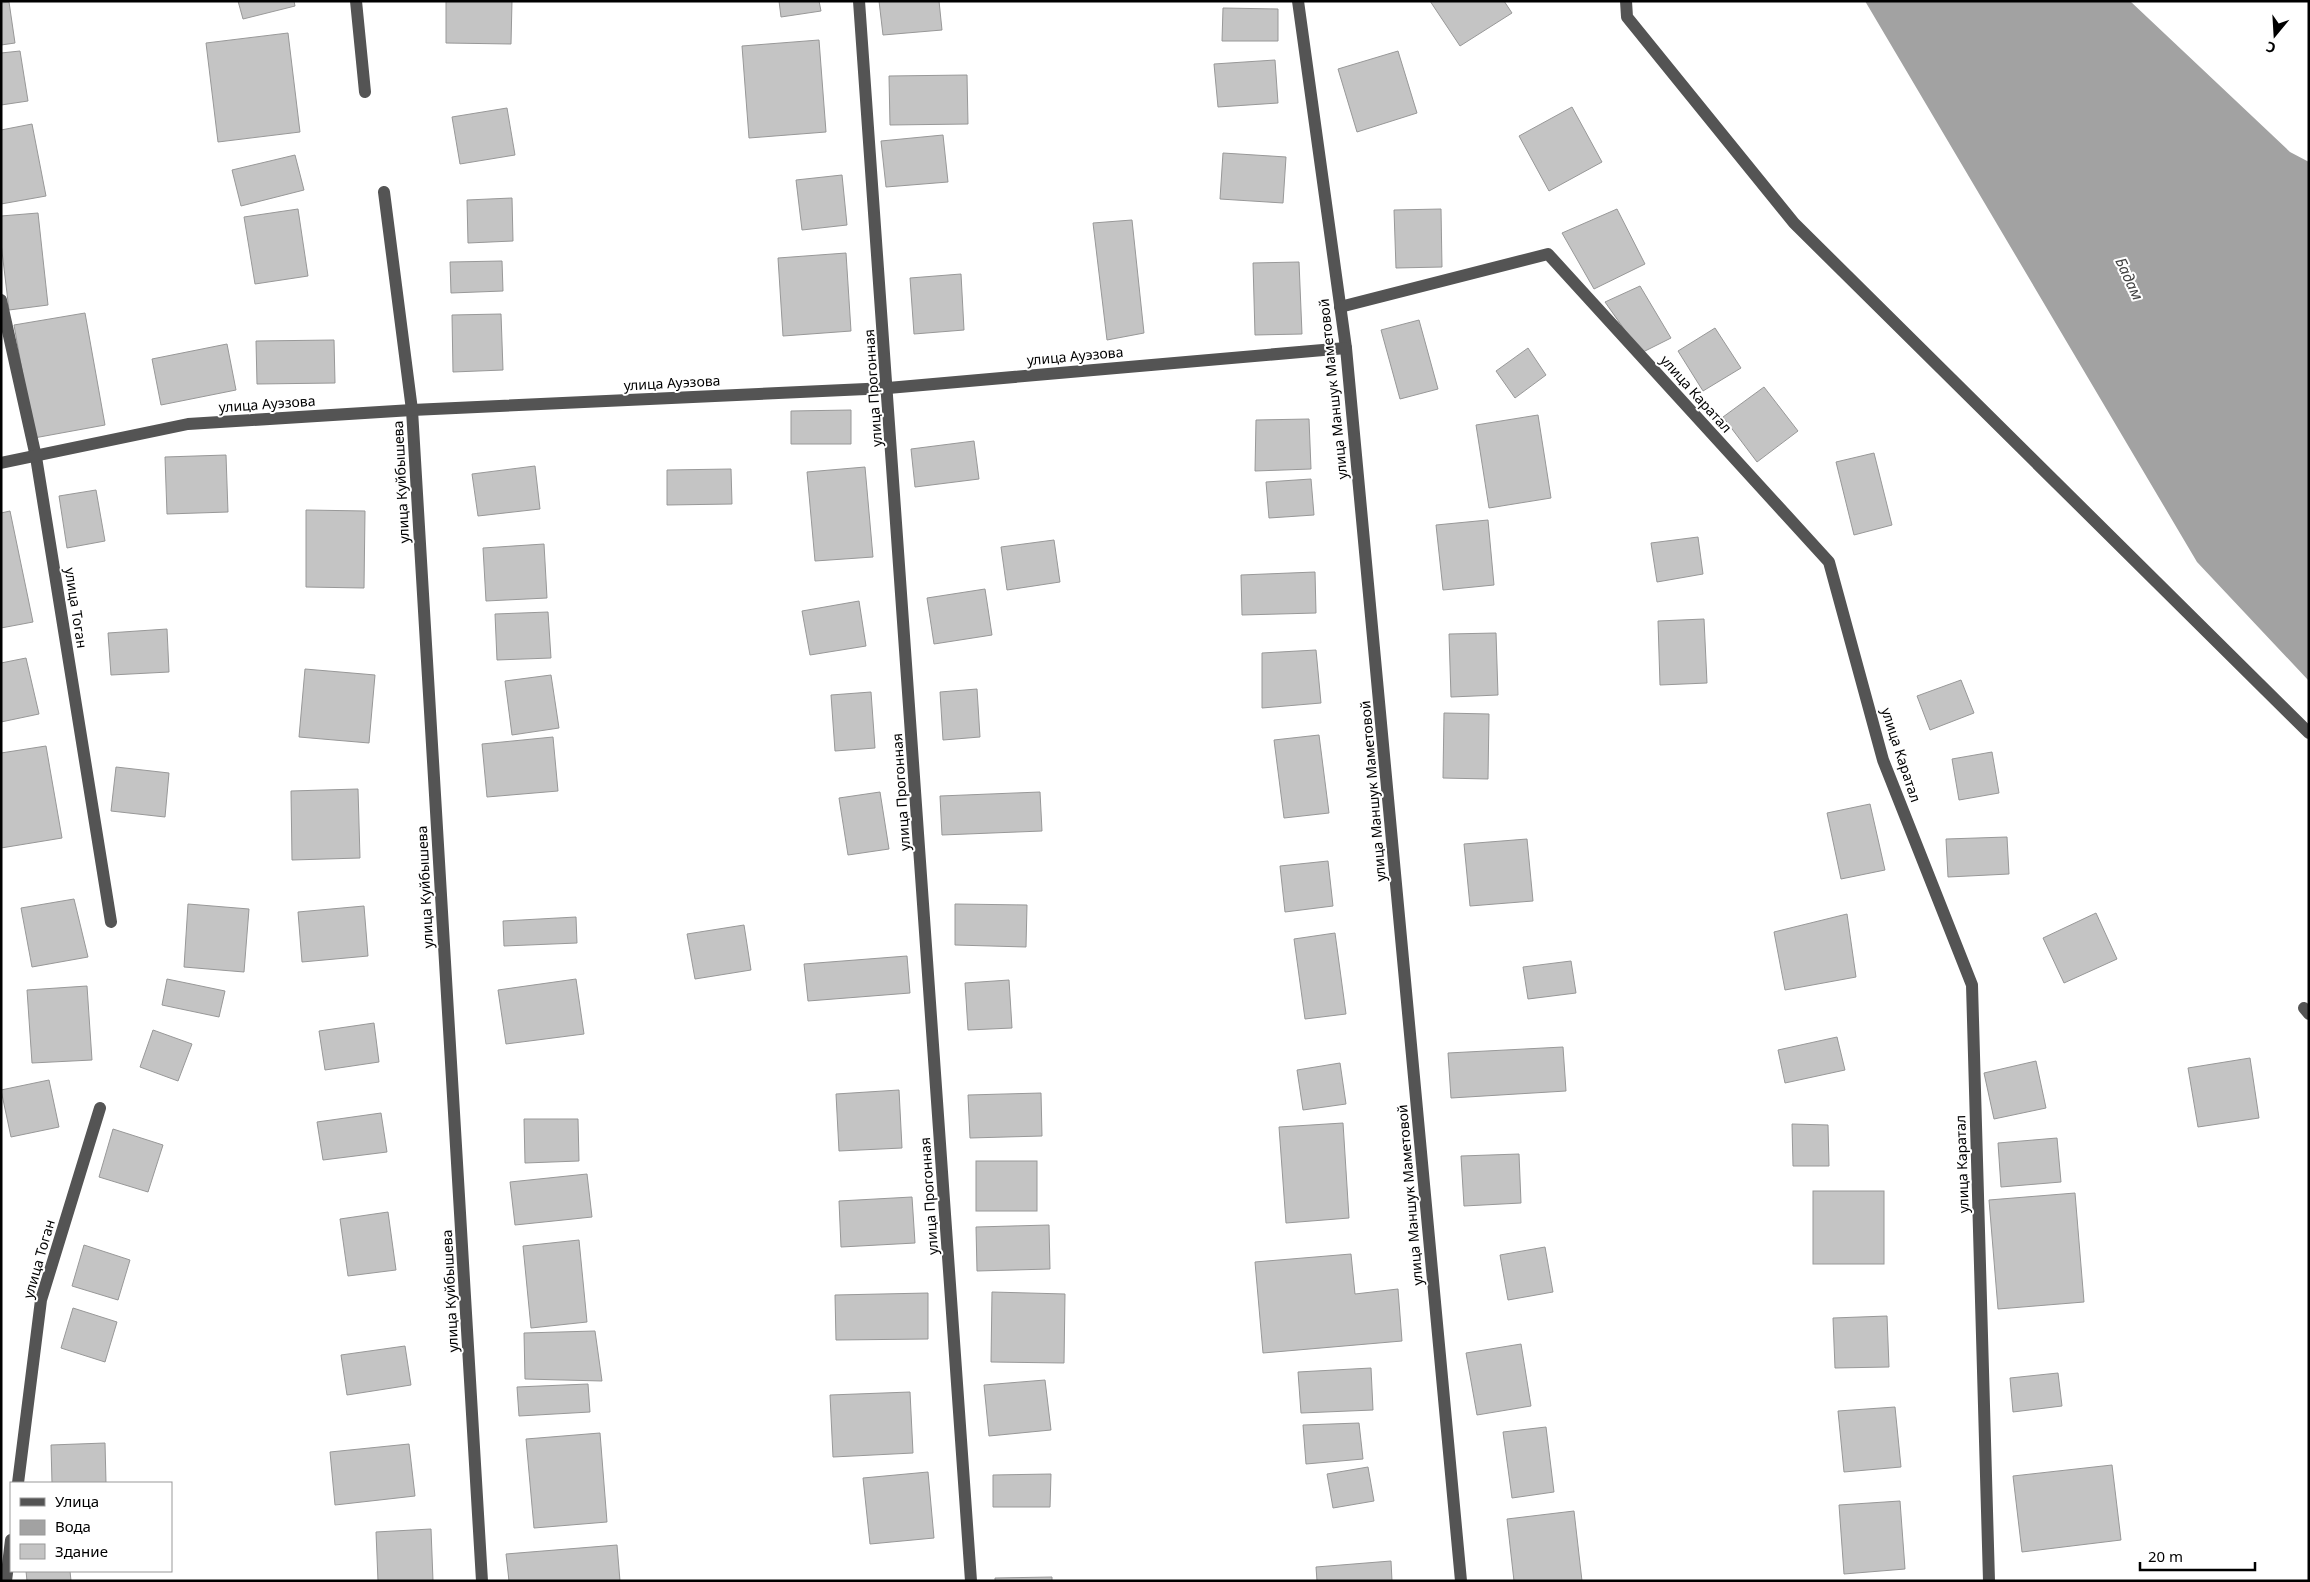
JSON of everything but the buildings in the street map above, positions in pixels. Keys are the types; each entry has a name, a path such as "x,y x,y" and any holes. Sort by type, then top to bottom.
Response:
{"street":[{"path":"356,1 365,92"},
{"name":"улица Прогонная","path":"859,1 888,388 971,1581"},
{"name":"улица Маншук Маметовой","path":"1298,1 1346,348 1462,1581"},
{"path":"1626,1 1627,17 1794,223 2309,733"},
{"name":"улица Куйбышева","path":"384,192 412,410 482,1581"},
{"name":"улица Каратал","path":"1340,307 1548,254 1830,562 1883,760 1972,985 1990,1581"},
{"name":"улица Тоган","path":"1,300 36,457 112,922"},
{"name":"улица Ауэзова","path":"1,464 188,424 412,410 888,388 1346,348"},
{"name":"улица Тоган","path":"18,1482 41,1300 100,1108"},
{"path":"6,1581 10,1548"}],"water":[{"name":"Бадам","path":"1865,1 2130,1 2290,152 2309,162 2309,681 2197,562"}]}
